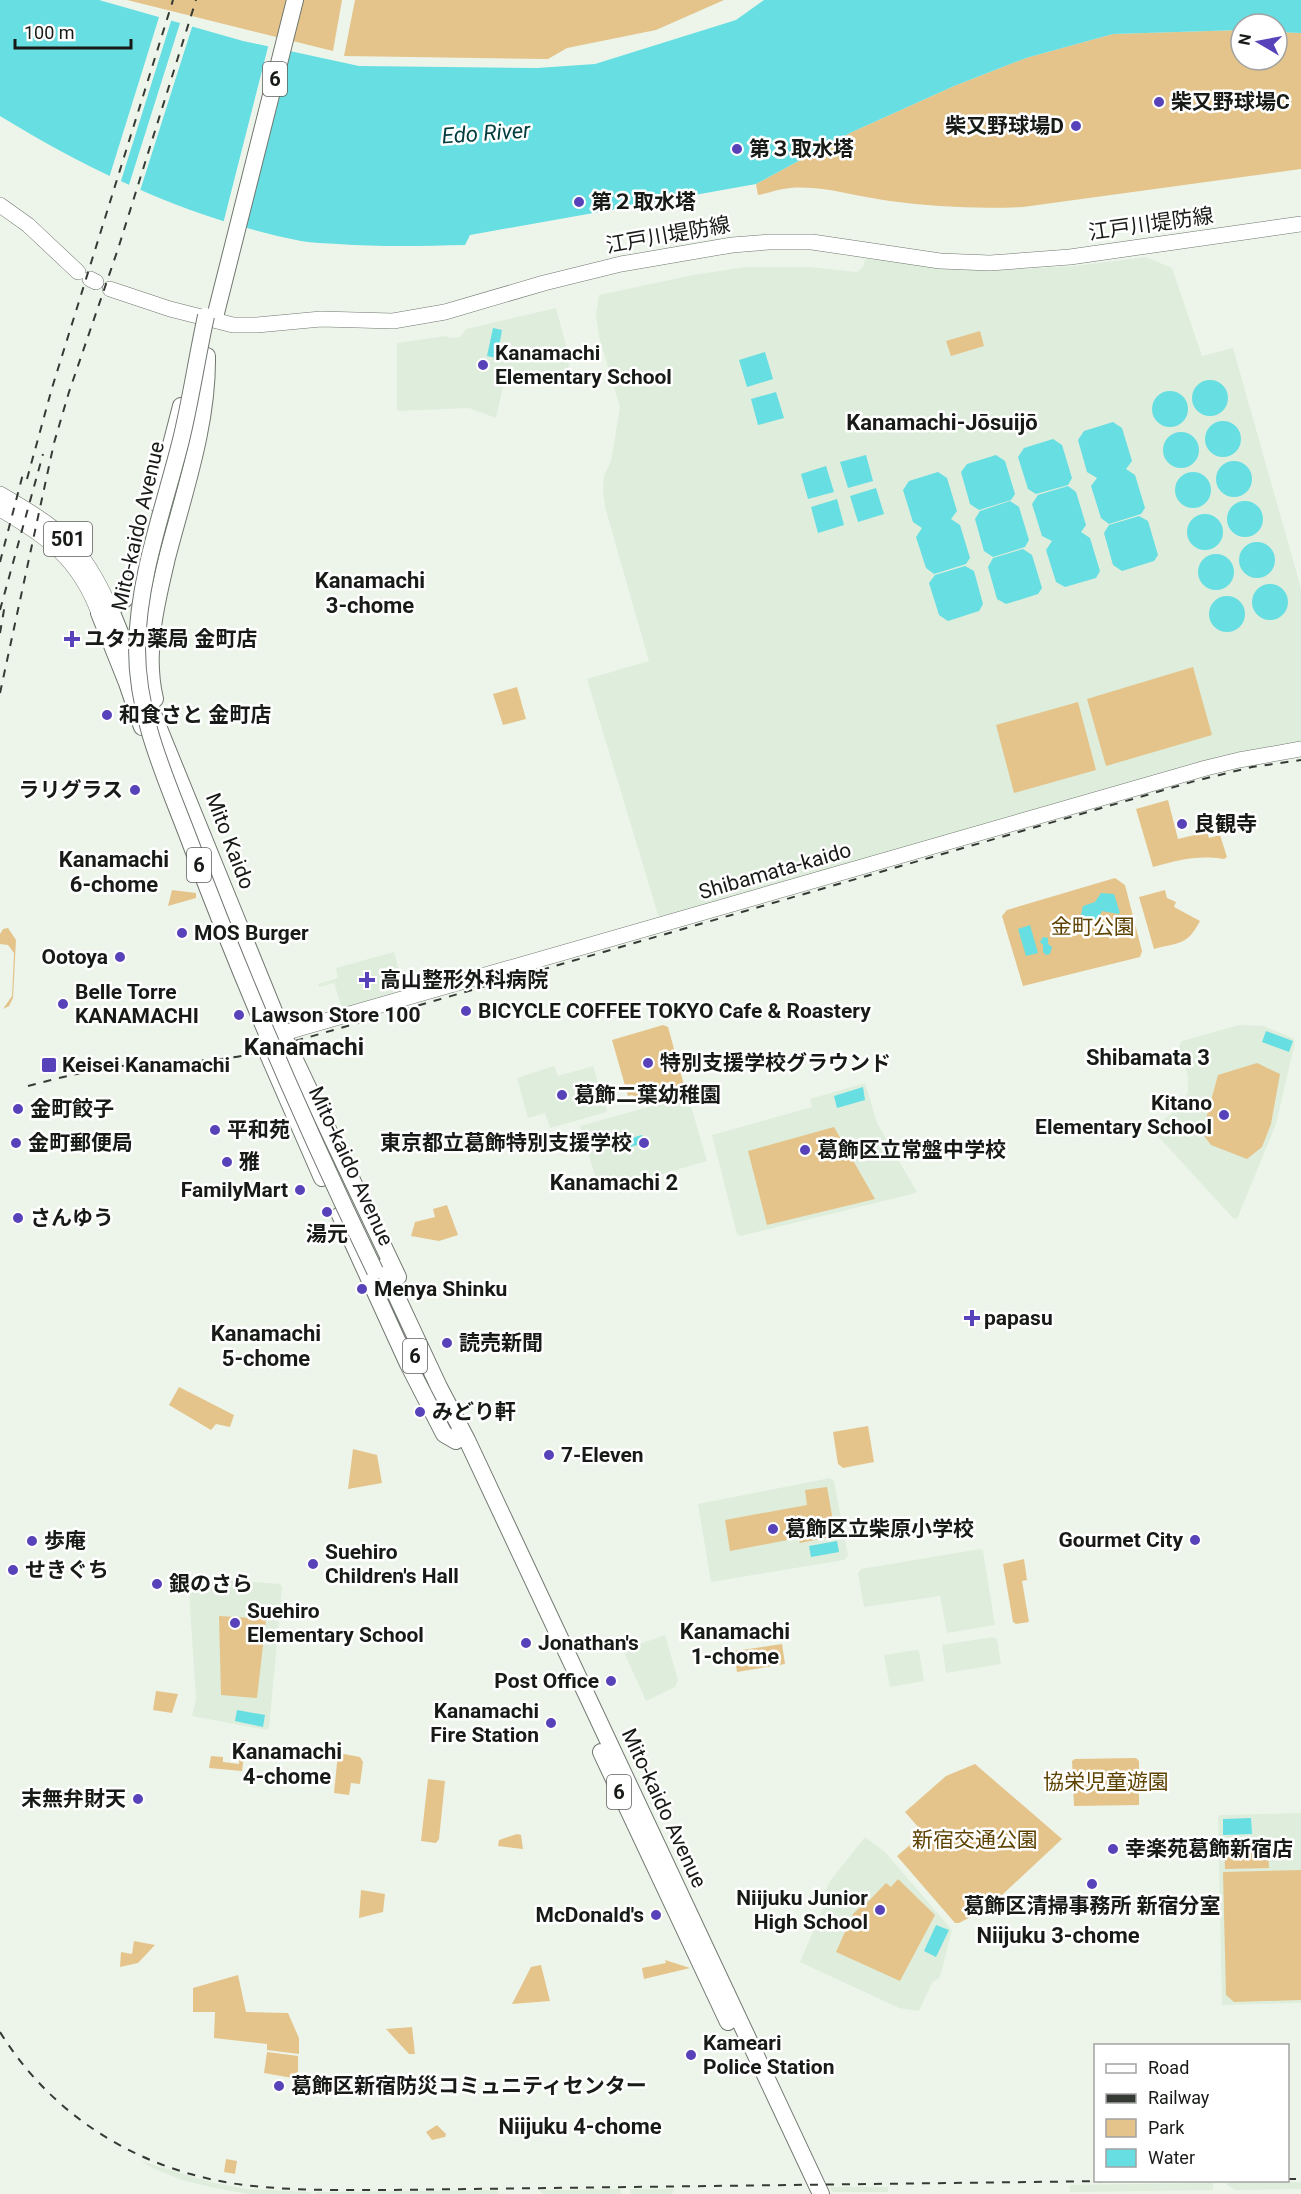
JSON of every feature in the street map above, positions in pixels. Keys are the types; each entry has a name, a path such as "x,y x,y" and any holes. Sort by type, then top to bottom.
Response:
{"highway":[{"name":"Mito-kaido Avenue","path":"286,0 211,316 194,375 181,438 141,593 137,646 141,702 150,735 200,867 256,1008 327,1172 440,1387 461,1441 809,2194"},
{"name":"Mito-kaido Avenue","path":"218,285 295,0"},
{"name":"Mito-kaido Avenue","path":"211,316 207,356 190,440 151,601 147,648 151,697 159,732 266,1010 379,1269"},
{"path":"162,732 152,677 153,626 159,590 202,420 207,384 207,356"},
{"path":"162,732 120,630 105,610 128,598 135,587 183,399 194,375"},
{"name":"6","path":"105,610 114,648 149,749 261,1040"},
{"path":"114,648 115,638 120,630 139,624 153,626"},
{"name":"Mito Kaido","path":"162,732 283,1034"},
{"name":"Mito-kaido Avenue","path":"283,1034 434,1353 467,1428 461,1441"},
{"name":"Mito-kaido Avenue","path":"261,1040 408,1364 444,1434 461,1441 821,2194"},
{"path":"317,1167 337,1160 341,1156"}],"main road":[{"path":"0,205 19,218 93,281 179,312 233,325 257,326 321,319 393,321 445,312 544,283 621,264 732,244 812,242 940,261 990,263 1070,257 1301,224"},
{"name":"501","path":"0,494 40,518 69,540 90,567 105,610"},
{"name":"501","path":"0,509 61,550 105,610"},
{"name":"Shibamata-kaido","path":"261,1040 1206,768 1301,749"}],"shaded area":[{"path":"1146,257 1172,268 1202,356 1233,348 1301,588 1301,743 659,918 587,679 649,661 605,507 604,476 611,461 620,407 599,337 596,315 599,295 693,275 745,267 809,267 857,272 863,267 865,259 970,267 992,271 1075,266"},
{"name":"Kanamachi Elementary School","path":"556,308 570,360 566,379 507,369 496,418 469,408 397,411 397,343 446,336 460,337 466,329"},
{"name":"高山整形外科病院","path":"394,952 405,992 343,1011 334,983 319,987 318,984 338,978 336,968"},
{"name":"Kitano Elementary School","path":"1239,1025 1263,1026 1293,1038 1295,1042 1276,1124 1237,1219 1233,1218 1155,1133 1155,1128 1180,1106 1188,1092 1188,1077 1179,1046 1182,1041"},
{"name":"葛飾二葉幼稚園","path":"554,1066 558,1076 593,1066 607,1112 550,1128 545,1113 528,1118 517,1078"},
{"name":"葛飾区立常盤中学校","path":"865,1083 877,1123 917,1192 741,1236 737,1234 712,1135 812,1107 810,1099"},
{"name":"東京都立葛飾特別支援学校","path":"688,1096 707,1161 600,1192 580,1126"},
{"name":"葛飾区立柴原小学校","path":"830,1478 834,1481 848,1555 844,1560 711,1582 698,1504"},
{"path":"980,1549 983,1551 995,1625 947,1633 940,1596 864,1607 858,1573 861,1569"},
{"name":"Suehiro Elementary School","path":"188,1577 280,1584 282,1587 267,1730 192,1716 196,1699"},
{"path":"665,1635 678,1680 675,1687 646,1701 623,1650"},
{"path":"993,1637 997,1639 1001,1664 946,1673 942,1645"},
{"path":"919,1651 924,1681 890,1687 884,1655"},
{"path":"1301,1813 1301,2003 1222,2005 1218,1817 1220,1815"},
{"name":"Niijuku Junior High School","path":"865,1837 885,1852 952,1930 940,1977 932,1983 919,2011 899,2008 800,1962 829,1894 825,1892 830,1881"},
{"path":"141,2161 210,2182 246,2189 311,2192 311,2194 248,2194 210,2187 182,2180"},
{"path":"1301,2182 1301,2189 1235,2190 1227,2185 1227,2183"},
{"path":"1213,2183 1213,2190 1070,2192 1070,2185"},
{"path":"829,2187 888,2187 888,2192 833,2192"},
{"path":"620,2189 621,2194 543,2194 539,2190"},
{"path":"629,2189 675,2189 672,2194 631,2194"},
{"path":"497,2190 499,2194 316,2194 316,2192"}],"green space":[{"path":"127,0 342,0 333,51"},
{"path":"355,0 724,0 656,30 567,48 548,59 344,56"},
{"path":"1229,30 1229,72 1289,72 1289,32 1301,33 1301,169 1023,207 973,208 923,205 802,188 758,195 756,184 852,132 954,86 1026,58 1113,34"},
{"path":"980,331 984,346 951,356 946,341"},
{"path":"1193,667 1212,735 1106,766 1087,699"},
{"path":"517,687 526,719 503,725 493,694"},
{"path":"1078,702 1096,770 1014,793 996,725"},
{"path":"1168,800 1178,839 1207,832 1209,838 1220,835 1227,857 1224,859 1188,859 1153,867 1136,809"},
{"name":"金町公園","path":"1115,878 1125,885 1142,951 1140,957 1023,986 1002,916 1007,910"},
{"path":"172,890 196,893 196,898 168,906"},
{"path":"1165,890 1167,898 1176,902 1174,907 1200,921 1191,935 1182,942 1154,949 1139,897"},
{"path":"8,928 16,940 13,998 9,1006 3,1009 12,996 14,953 8,945 0,944 0,934 3,929"},
{"name":"特別支援学校グラウンド","path":"663,1025 668,1027 684,1085 638,1098 628,1096 612,1040"},
{"path":"1257,1063 1280,1074 1271,1124 1262,1147 1247,1159 1211,1145 1202,1133 1218,1075"},
{"path":"834,1127 875,1199 767,1225 748,1151"},
{"path":"447,1205 458,1235 439,1241 411,1236 415,1222 435,1217 433,1209"},
{"path":"179,1387 234,1415 230,1427 216,1424 211,1430 169,1405"},
{"path":"868,1426 874,1462 843,1468 838,1464 833,1432"},
{"path":"353,1449 377,1455 382,1483 348,1489"},
{"path":"827,1487 835,1532 830,1537 800,1543 798,1538 730,1551 725,1520 807,1505 805,1490"},
{"path":"1024,1559 1027,1580 1022,1581 1029,1622 1016,1624 1013,1622 1003,1564"},
{"path":"219,1616 266,1619 257,1698 221,1695"},
{"path":"782,1644 785,1664 737,1672 734,1651"},
{"path":"156,1691 178,1694 172,1713 153,1710"},
{"path":"241,1740 246,1740 242,1771 209,1768 211,1756 223,1757 223,1762 239,1764"},
{"path":"338,1753 360,1757 363,1762 360,1784 351,1783 349,1795 334,1793"},
{"name":"協栄児童遊園","path":"1136,1758 1139,1761 1139,1805 1074,1806 1072,1761 1075,1759"},
{"name":"新宿交通公園","path":"975,1764 1062,1839 988,1908 955,1923 897,1856 917,1839 919,1828 905,1812 946,1776"},
{"path":"428,1779 445,1781 439,1839 436,1843 421,1841"},
{"path":"517,1834 521,1835 523,1849 498,1846 499,1840"},
{"path":"1268,1841 1269,1868 1225,1869 1224,1845 1227,1842"},
{"path":"1301,1870 1301,2000 1234,2002 1226,1995 1223,1872"},
{"path":"898,1879 935,1915 900,1981 836,1952 853,1914 886,1883 891,1887"},
{"path":"361,1890 385,1894 383,1912 359,1918"},
{"path":"134,1941 155,1945 138,1963 120,1967 121,1952 132,1954"},
{"path":"665,1960 690,1968 644,1979 642,1968 666,1963"},
{"path":"541,1965 550,2001 512,2004 531,1967"},
{"path":"238,1975 246,2012 288,2013 299,2038 299,2054 267,2050 267,2044 214,2038 215,2012 193,2012 193,1988"},
{"path":"412,2027 415,2054 409,2054 386,2029"},
{"path":"267,2052 298,2056 298,2079 264,2073"},
{"path":"437,2125 446,2134 445,2137 432,2140 426,2132"},
{"path":"226,2159 237,2161 235,2174 224,2172"}],"water":[{"name":"Edo River","path":"0,0 99,0 243,41 359,66 537,68 595,64 736,20 764,0 1301,0 1301,33 1289,32 1289,12 1229,12 1229,30 1113,34 1026,58 954,86 852,132 756,184 470,235 465,245 370,246 315,243 261,232 222,221 145,192 71,157 0,116"},
{"path":"493,328 502,330 497,358 487,356"},
{"path":"765,352 773,379 747,387 739,360"},
{"path":"1210,380 1222,386 1228,398 1222,410 1210,416 1198,410 1192,398 1198,386"},
{"path":"1170,391 1182,397 1188,409 1182,421 1170,427 1158,421 1152,409 1158,397"},
{"path":"776,392 784,418 758,425 751,399"},
{"path":"1223,421 1235,427 1241,439 1235,451 1223,457 1211,451 1205,439 1211,427"},
{"path":"1113,422 1122,428 1132,461 1126,469 1135,475 1145,508 1141,514 1109,524 1101,518 1091,486 1097,478 1087,472 1078,440 1084,431"},
{"path":"1181,432 1194,437 1199,450 1194,463 1181,468 1168,463 1163,450 1168,437"},
{"path":"1053,439 1062,445 1072,478 1068,485 1036,494 1028,489 1018,457 1024,448"},
{"path":"866,455 873,481 848,488 840,462"},
{"path":"996,455 1005,461 1015,494 1011,500 979,510 970,504 961,472 967,464"},
{"path":"1234,461 1246,467 1252,479 1246,491 1234,497 1222,491 1216,479 1222,467"},
{"path":"826,466 834,492 808,499 801,474"},
{"path":"938,472 947,478 957,511 951,519 960,525 970,558 966,564 934,574 926,568 916,537 922,528 913,522 903,490 909,481"},
{"path":"1193,472 1205,478 1211,490 1205,502 1193,508 1181,502 1175,490 1181,478"},
{"path":"1068,486 1076,492 1086,525 1081,532 1090,538 1100,571 1096,578 1065,587 1056,582 1046,550 1052,541 1042,536 1032,504 1038,495"},
{"path":"876,488 884,514 858,522 850,496"},
{"path":"837,499 844,525 818,533 811,507"},
{"path":"1010,501 1019,507 1029,540 1025,547 993,557 984,551 975,519 980,511"},
{"path":"1245,501 1258,506 1263,519 1258,532 1245,537 1232,532 1227,519 1232,506"},
{"path":"1205,514 1217,520 1223,532 1217,544 1205,550 1193,544 1187,532 1193,520"},
{"path":"1139,516 1148,521 1158,555 1154,561 1122,571 1113,565 1104,533 1109,525"},
{"path":"1257,542 1270,547 1275,560 1270,573 1257,578 1244,573 1239,560 1244,547"},
{"path":"1023,549 1032,555 1042,588 1038,594 1006,604 997,599 988,567 993,558"},
{"path":"1216,554 1229,559 1234,572 1229,585 1216,590 1203,585 1198,572 1203,559"},
{"path":"965,566 974,571 983,604 979,611 948,621 939,615 929,583 935,575"},
{"path":"1270,584 1282,590 1288,602 1282,614 1270,620 1258,614 1252,602 1258,590"},
{"path":"1227,596 1239,602 1245,614 1239,626 1227,632 1215,626 1209,614 1215,602"},
{"path":"1101,893 1114,894 1120,913 1102,911 1098,919 1082,921 1083,906 1095,902"},
{"path":"1030,925 1038,953 1026,956 1018,929"},
{"path":"1043,937 1048,938 1048,944 1052,947 1050,954 1046,955 1043,952 1043,945 1040,942"},
{"path":"1266,1031 1293,1041 1289,1052 1262,1042"},
{"path":"863,1087 865,1100 837,1108 834,1096"},
{"path":"642,1135 644,1143 616,1151 614,1143"},
{"path":"837,1541 839,1552 811,1557 809,1546"},
{"path":"237,1710 265,1715 263,1727 235,1721"},
{"path":"1251,1818 1252,1834 1223,1835 1223,1819"},
{"path":"936,1925 949,1930 936,1957 924,1951"}],"pier":[{"path":"160,14 172,18 120,184 109,178"},
{"path":"181,20 193,24 139,194 128,188"},
{"path":"269,43 289,48 243,229 223,224"}],"railway":[{"path":"27,479 52,388 173,0"},
{"path":"0,693 54,443 196,0"},
{"path":"0,610 43,454"},
{"path":"0,562 24,470"},
{"path":"0,633 5,604"},
{"path":"28,1086 113,1067 247,1055 1195,781 1252,767 1301,760"},
{"path":"0,2032 22,2063 47,2091 74,2115 104,2136 137,2154 171,2168 244,2185 299,2189 390,2190 1094,2181"},
{"path":"1289,2179 1301,2179"}],"place":[{"name":"柴又野球場C","path":"1159,102"},
{"name":"柴又野球場D","path":"1076,126"},
{"name":"第３取水塔","path":"737,149"},
{"name":"第２取水塔","path":"579,202"},
{"name":"Kanamachi Elementary School","path":"483,365"},
{"name":"ユタカ薬局 金町店","path":"72,639"},
{"name":"和食さと 金町店","path":"107,715"},
{"name":"ラリグラス","path":"135,790"},
{"name":"良観寺","path":"1182,824"},
{"name":"MOS Burger","path":"182,933"},
{"name":"Ootoya","path":"120,957"},
{"name":"高山整形外科病院","path":"367,980"},
{"name":"Belle Torre KANAMACHI","path":"63,1004"},
{"name":"BICYCLE COFFEE TOKYO Cafe & Roastery","path":"466,1011"},
{"name":"Lawson Store 100","path":"239,1015"},
{"name":"特別支援学校グラウンド","path":"648,1063"},
{"name":"Keisei Kanamachi","path":"49,1065"},
{"name":"葛飾二葉幼稚園","path":"562,1095"},
{"name":"金町餃子","path":"18,1109"},
{"name":"Kitano Elementary School","path":"1224,1115"},
{"name":"平和苑","path":"215,1130"},
{"name":"金町郵便局","path":"16,1143"},
{"name":"東京都立葛飾特別支援学校","path":"644,1143"},
{"name":"葛飾区立常盤中学校","path":"805,1150"},
{"name":"雅","path":"227,1162"},
{"name":"FamilyMart","path":"300,1190"},
{"name":"湯元","path":"327,1212"},
{"name":"さんゆう","path":"18,1218"},
{"name":"Menya Shinku","path":"362,1289"},
{"name":"papasu","path":"972,1318"},
{"name":"読売新聞","path":"447,1343"},
{"name":"みどり軒","path":"420,1412"},
{"name":"7-Eleven","path":"549,1455"},
{"name":"葛飾区立柴原小学校","path":"773,1529"},
{"name":"Gourmet City","path":"1195,1540"},
{"name":"歩庵","path":"32,1541"},
{"name":"Suehiro Children's Hall","path":"313,1564"},
{"name":"せきぐち","path":"13,1570"},
{"name":"銀のさら","path":"157,1584"},
{"name":"Suehiro Elementary School","path":"235,1623"},
{"name":"Jonathan's","path":"526,1643"},
{"name":"Post Office","path":"611,1681"},
{"name":"Kanamachi Fire Station","path":"551,1723"},
{"name":"末無弁財天","path":"138,1799"},
{"name":"幸楽苑葛飾新宿店","path":"1113,1849"},
{"name":"葛飾区清掃事務所 新宿分室","path":"1092,1884"},
{"name":"Niijuku Junior High School","path":"880,1910"},
{"name":"McDonald's","path":"656,1915"},
{"name":"Kameari Police Station","path":"691,2055"},
{"name":"葛飾区新宿防災コミュニティセンター","path":"279,2086"}],"district":[{"name":"Kanamachi-Jōsuijō","path":"942,422"},
{"name":"Kanamachi 3-chome","path":"370,592"},
{"name":"Kanamachi 6-chome","path":"114,872"},
{"name":"Kanamachi","path":"304,1047"},
{"name":"Shibamata 3","path":"1148,1057"},
{"name":"Kanamachi 2","path":"614,1182"},
{"name":"Kanamachi 5-chome","path":"266,1346"},
{"name":"Kanamachi 1-chome","path":"735,1644"},
{"name":"Kanamachi 4-chome","path":"287,1764"},
{"name":"Niijuku 3-chome","path":"1058,1935"},
{"name":"Niijuku 4-chome","path":"580,2126"}]}
